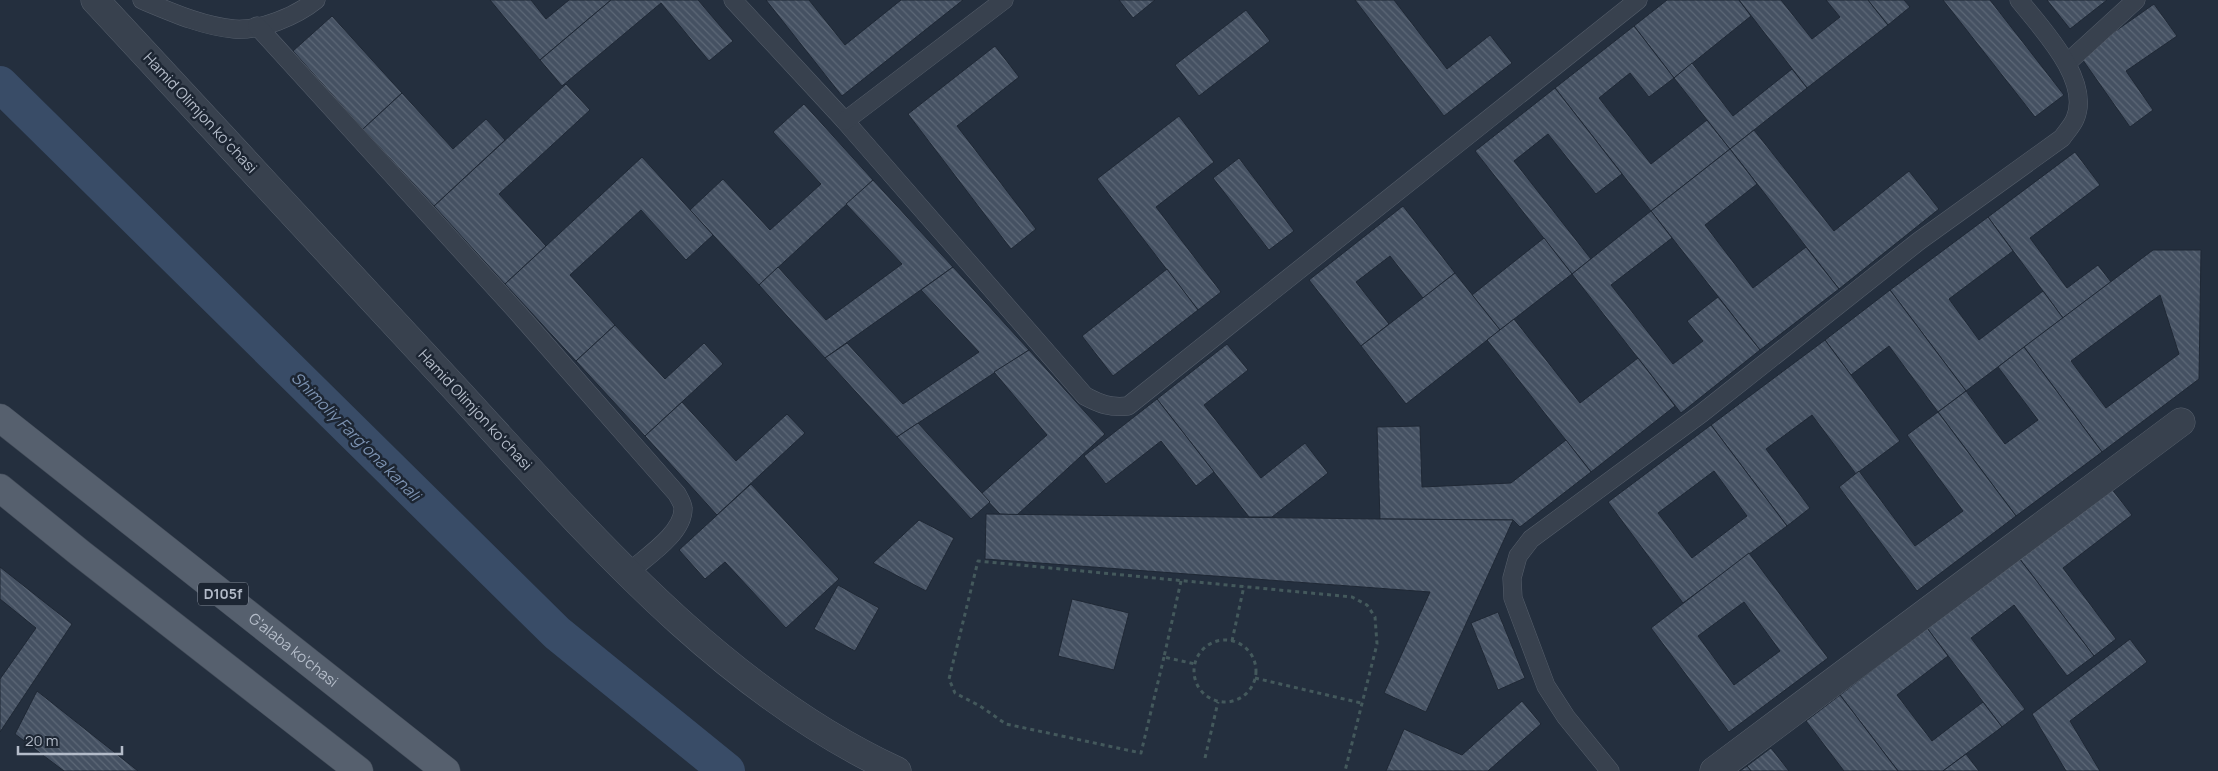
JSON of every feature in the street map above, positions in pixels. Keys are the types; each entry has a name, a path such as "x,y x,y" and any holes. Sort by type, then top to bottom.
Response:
{"main road":[{"name":"G'alaba ko'chasi","path":"0,418 446,771"},
{"path":"0,488 87,560 359,771"}],"street":[{"name":"Hamid Olimjon koʻchasi","path":"95,0 602,546 629,572 730,666 794,712 871,759 897,771"},
{"path":"1714,771 2181,422"}],"lane":[{"path":"95,0 100,0"},
{"path":"142,0 190,19 235,29 273,23 296,14 316,0"},
{"path":"733,0 846,121 1085,396 1113,408 1128,406 1638,0"},
{"path":"846,121 1004,0"},
{"path":"1610,771 1566,717 1546,686 1513,598 1512,578 1518,556 1531,539 1702,413 1919,241 2062,138 2076,118 2078,97 2067,62 2020,0"},
{"path":"2067,62 2136,0"},
{"path":"257,26 518,314 677,494 683,507 681,521 675,532 629,572"}],"path":[{"path":"1181,581 1141,753 1006,724 980,706 955,693 948,679 978,562 1352,597 1367,605 1376,617 1377,644 1345,771"},
{"path":"1232,641 1244,586"},
{"path":"1220,641 1232,641 1243,646 1252,655 1256,666 1255,678 1250,689 1242,698 1230,702 1218,702 1198,688 1194,676 1195,664 1200,653 1209,645 1220,641"},
{"path":"1164,658 1195,664"},
{"path":"1255,678 1361,703"},
{"path":"1205,758 1218,702"}],"building":[{"path":"490,0 531,0 546,19 569,0 611,0 540,60"},
{"path":"611,0 698,0 733,41 709,61 661,3 562,86 540,60"},
{"path":"766,0 809,0 845,45 901,0 963,0 842,96"},
{"path":"1119,0 1155,0 1133,18"},
{"path":"1355,0 1394,0 1447,69 1490,35 1512,63 1444,116"},
{"path":"1667,0 1739,0 1751,16 1674,78 1634,26"},
{"path":"1739,0 1781,0 1812,39 1840,17 1826,0 1868,0 1888,25 1807,88"},
{"path":"1868,0 1904,0 1910,7 1888,25"},
{"path":"1943,0 1990,0 2064,95 2035,117"},
{"path":"2047,0 2107,0 2070,29"},
{"path":"2154,4 2177,36 2126,71 2153,110 2130,127 2080,56"},
{"path":"1246,10 1270,41 1199,96 1175,65"},
{"path":"332,16 402,93 363,129 293,51"},
{"path":"1634,26 1674,78 1649,97 1630,73 1599,98 1651,164 1707,120 1730,149 1651,211 1555,88"},
{"path":"995,46 1019,77 957,126 1036,229 1011,249 908,114"},
{"path":"1692,63 1733,116 1792,69 1807,88 1730,149 1674,78"},
{"path":"566,84 590,110 499,194 546,246 505,284 434,206"},
{"path":"1555,88 1622,174 1596,194 1548,134 1514,161 1591,259 1572,274 1475,151"},
{"path":"402,93 453,149 486,119 505,140 434,206 363,129"},
{"path":"804,104 873,180 759,285 690,210 723,179 770,230 821,184 773,132"},
{"path":"1179,116 1214,162 1156,207 1221,292 1198,310 1097,179"},
{"path":"1754,130 1834,231 1909,171 1939,209 1839,289 1730,149"},
{"path":"1730,149 1757,184 1705,225 1753,288 1806,247 1839,289 1760,350 1651,211"},
{"path":"2075,152 2100,185 2030,238 2067,288 2098,265 2111,282 2063,318 1988,217"},
{"path":"642,157 713,235 686,260 641,210 570,275 615,325 576,361 505,284"},
{"path":"1239,158 1294,231 1269,250 1213,178"},
{"path":"873,180 953,267 825,358 759,285 778,267 826,320 902,264 846,204"},
{"path":"1403,206 1455,273 1423,298 1390,256 1356,282 1389,324 1361,346 1309,280"},
{"path":"1651,211 1672,238 1611,285 1673,364 1703,341 1687,321 1718,297 1760,350 1681,413 1572,274"},
{"path":"1988,217 2013,251 1949,299 1979,340 2043,291 2063,318 1966,391 1890,290"},
{"path":"1544,238 1572,274 1500,330 1472,295"},
{"path":"2153,250 2201,250 2199,379 2102,452 2024,347","holes":["2160,295 2179,354 2106,408 2071,361"]},
{"path":"953,267 1029,350 897,437 825,358 847,343 903,404 979,352 921,290"},
{"path":"1167,269 1198,310 1113,376 1082,336"},
{"path":"1455,273 1500,330 1406,404 1361,346"},
{"path":"1890,290 1966,391 1938,412 1889,346 1851,375 1825,340"},
{"path":"1514,319 1580,403 1638,358 1675,406 1591,472 1487,340"},
{"path":"615,325 665,379 704,343 723,364 645,436 576,361"},
{"path":"1825,340 1900,441 1856,474 1812,415 1766,449 1810,508 1787,526 1711,425"},
{"path":"1227,344 1248,370 1204,405 1261,478 1305,443 1328,473 1272,517 1249,517 1157,399"},
{"path":"2024,347 2102,452 2016,516 1938,412 1966,391 2005,444 2038,420 1998,367"},
{"path":"1029,350 1105,434 1017,515 1000,514 981,494 1047,435 994,372"},
{"path":"1157,399 1214,472 1196,486 1161,441 1106,484 1084,456"},
{"path":"682,402 736,461 787,414 805,433 717,515 645,436"},
{"path":"1938,412 2016,516 1917,591 1839,487 1859,471 1915,546 1963,511 1907,435"},
{"path":"918,423 990,502 971,519 897,437"},
{"path":"1711,425 1787,526 1683,603 1608,502","holes":["1714,471 1747,516 1692,558 1658,513"]},
{"path":"1420,426 1422,487 1511,483 1566,440 1591,472 1520,527 1513,520 1380,519 1377,427"},
{"path":"751,484 839,579 786,628 725,562 705,579 679,550"},
{"path":"2111,488 2132,515 2063,568 2116,639 2094,656 2019,558"},
{"path":"986,514 1513,520 1426,712 1384,693 1430,592 985,559"},
{"path":"919,520 954,538 926,591 873,563"},
{"path":"1749,553 1828,658 1729,732 1651,628","holes":["1744,602 1780,651 1734,685 1698,636"]},
{"path":"2019,558 2094,656 2067,676 2014,605 1971,638 2025,709 2002,727 1927,628"},
{"path":"0,567 72,624 0,732 0,679 36,628 0,599"},
{"path":"838,585 879,608 855,651 814,629"},
{"path":"1072,599 1129,613 1114,670 1058,656"},
{"path":"1498,612 1525,678 1498,690 1471,623"},
{"path":"1927,628 1948,656 1897,695 1932,741 1983,702 2002,727 1943,771 1898,771 1840,695"},
{"path":"2130,639 2147,662 2070,721 2100,771 2066,771 2032,714"},
{"path":"37,691 138,771 64,771 15,734"},
{"path":"1840,695 1898,771 1844,771 1806,721"},
{"path":"1522,701 1541,724 1488,771 1386,771 1404,729 1462,755"},
{"path":"1771,748 1789,771 1751,771 1747,766"},
{"path":"1966,754 1979,771 1943,771"},
{"path":"1747,766 1751,771 1740,771"}],"waterway":[{"name":"Shimoliy Fargʻona kanali","path":"0,84 557,633 727,771"}]}
